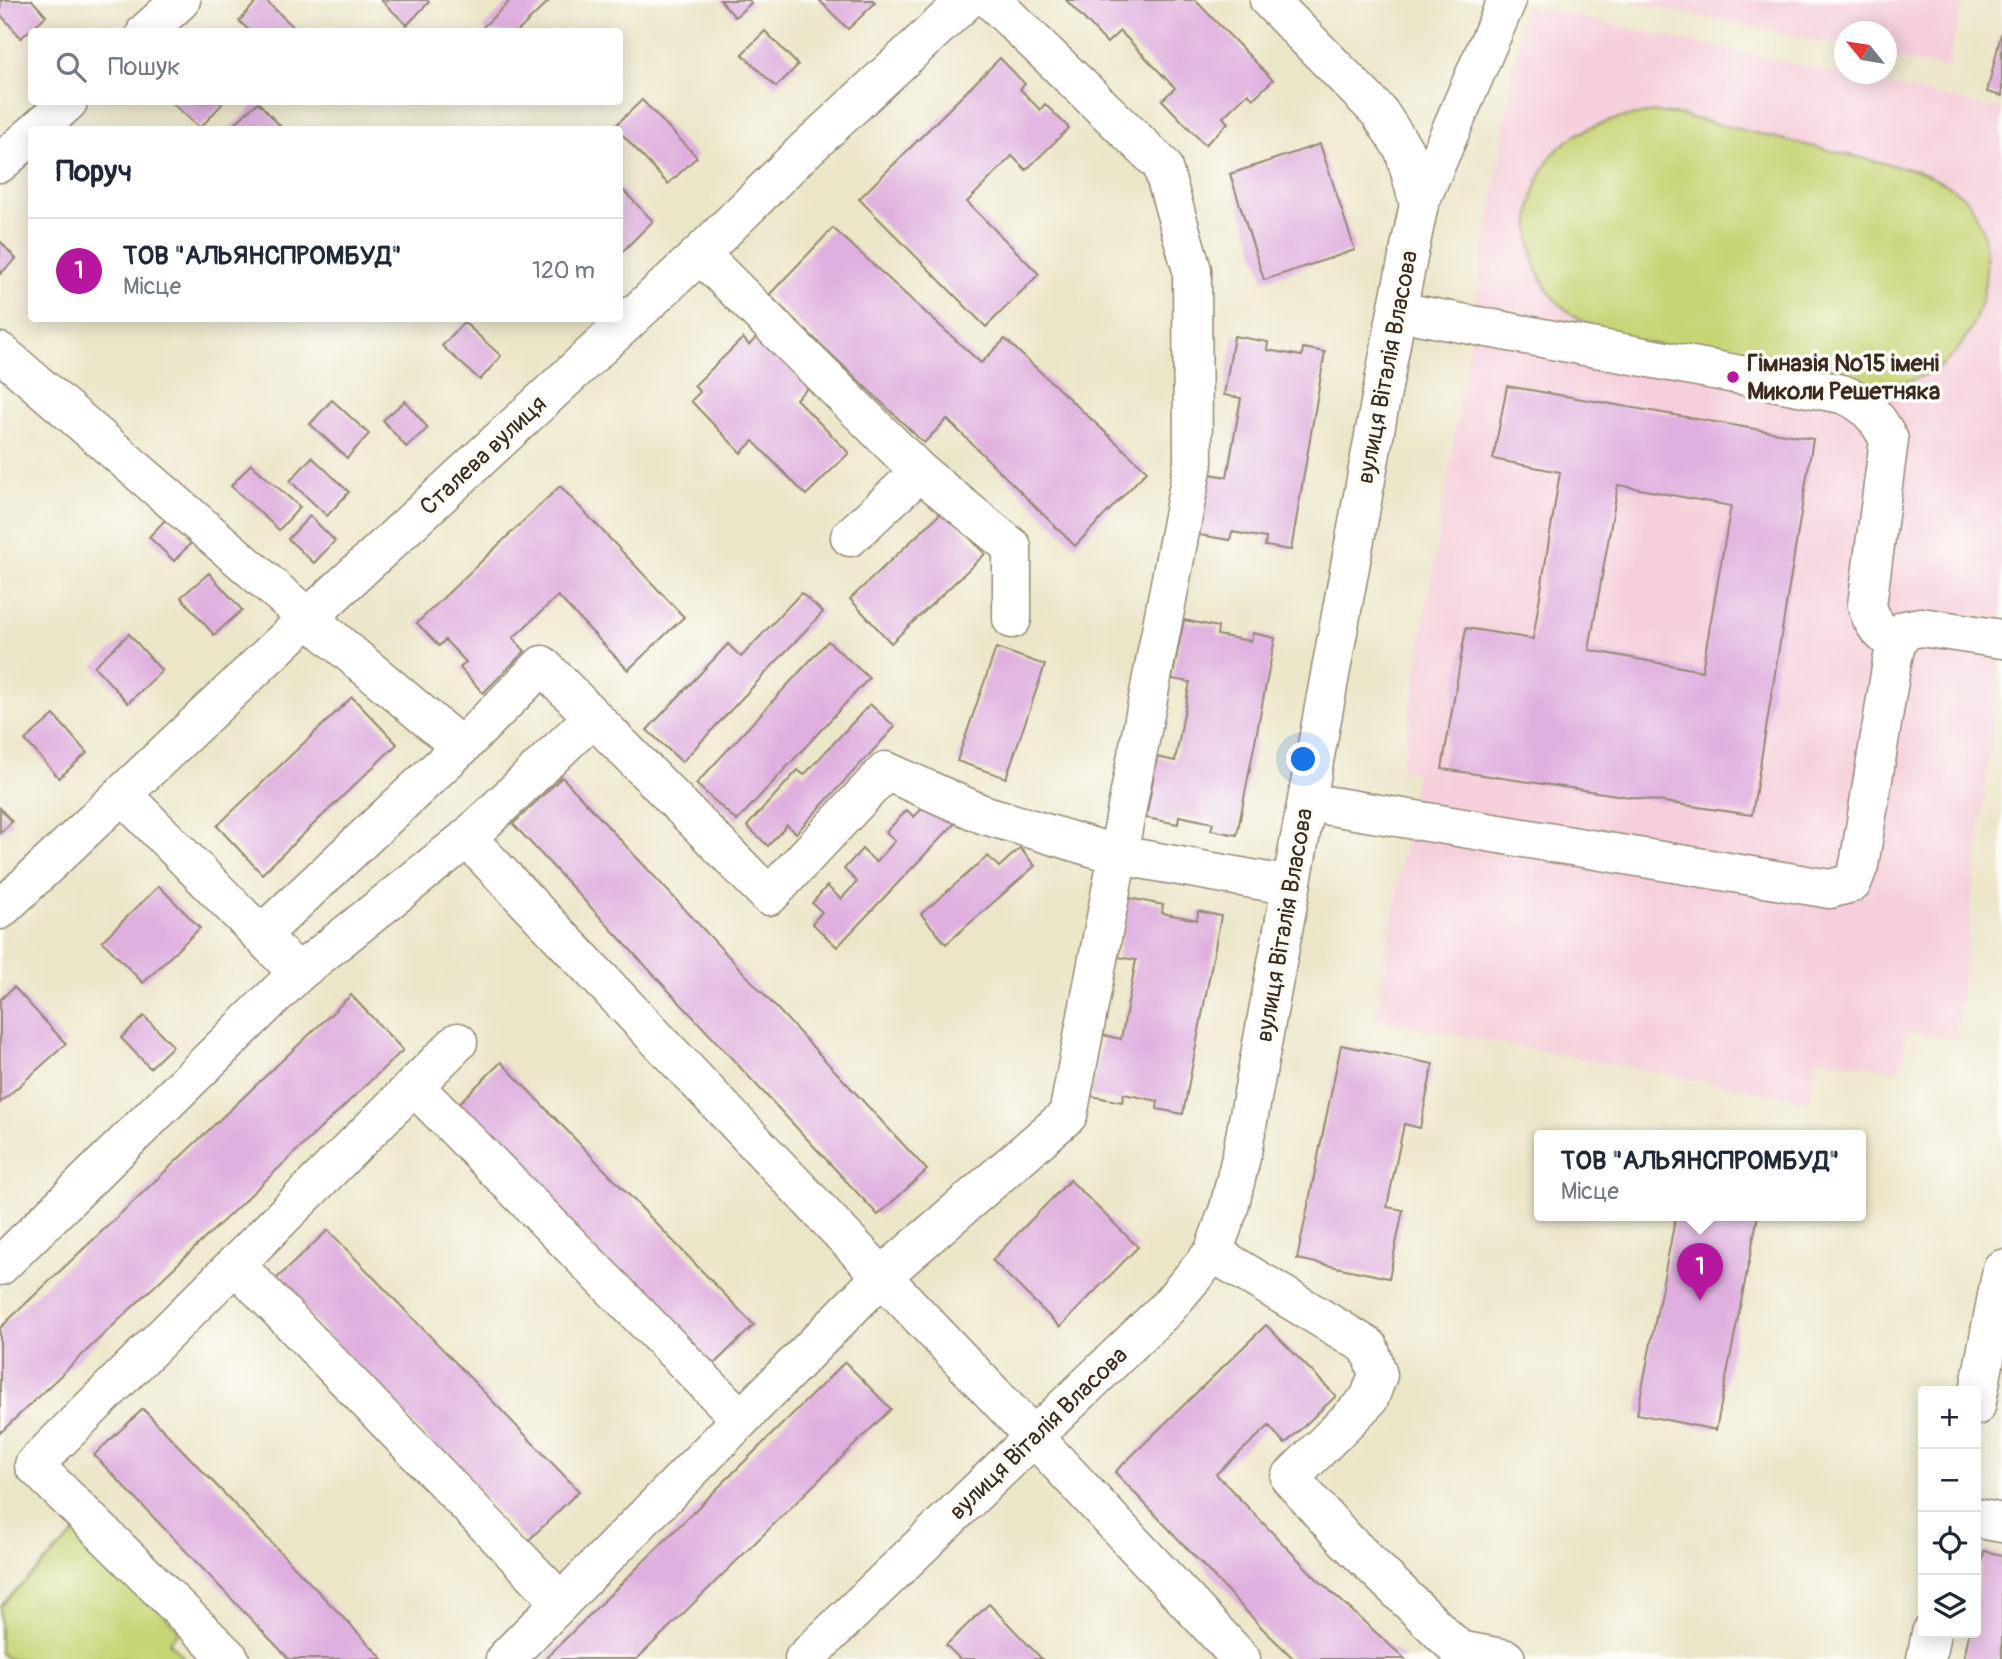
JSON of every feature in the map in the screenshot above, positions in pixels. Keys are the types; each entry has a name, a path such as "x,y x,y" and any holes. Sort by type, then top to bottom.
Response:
{"street":[{"path":"150,28 181,0"},
{"name":"Сталева вулиця","path":"0,910 967,0"},
{"path":"505,1659 882,1276 1068,1115 1193,464 1192,270 1162,165 991,0"},
{"path":"1269,0 1379,112 1404,149 1419,204"},
{"name":"вулиця Віталія Власова","path":"805,1659 1167,1308 1213,1253 1229,1209 1242,1153 1419,204 1507,0"},
{"path":"41,126 65,105"},
{"path":"0,163 28,138"},
{"path":"700,254 920,472 1013,547 1012,619"},
{"path":"1397,311 1842,394 1856,399 1881,425 1889,440 1867,605 1871,621 1881,634 1896,644"},
{"path":"0,352 461,747"},
{"path":"850,537 920,472"},
{"path":"1307,802 1830,889 1842,888 1852,883 1859,865 1896,644 1905,630 1921,627 2002,639"},
{"path":"261,935 461,747 542,665 769,896 887,771 982,814 1118,855 1291,886"},
{"path":"0,1266 298,973 467,838 593,717"},
{"path":"122,794 298,973"},
{"path":"467,838 1241,1659"},
{"path":"230,1659 34,1465 458,1042"},
{"path":"414,1086 741,1419"},
{"path":"1213,1253 1369,1347 1378,1376 1370,1399 1290,1478 1345,1539 1460,1650 1506,1659"},
{"path":"235,1264 561,1602"},
{"path":"1980,1386 2002,1269"},
{"path":"1981,1519 2002,1523"},
{"path":"1926,1659 1930,1638"}],"shaded area":[{"path":"1624,0 1963,0 1948,69 1897,58 1897,21 1834,21 1834,45"},
{"name":"Гімназія №15 імені Миколи Решетняка","path":"1524,5 1834,73 1834,84 1884,84 2002,110 2002,645 1956,1040 1907,1032 1900,1071 1817,1058 1809,1101 1376,1020 1416,772 1401,769"}],"green space":[{"path":"1655,112 1679,115 1917,171 1957,191 1968,201 1978,219 1984,240 1986,263 1979,310 1957,350 1942,365 1912,380 1855,386 1615,336 1570,313 1549,292 1533,258 1530,217 1539,178 1560,147 1581,132 1617,119"},
{"path":"80,1528 180,1631 169,1642 186,1659 7,1659 0,1652 0,1606"}],"building":[{"path":"1,0 32,0 46,16 32,28 28,28 28,32 21,38 0,14"},
{"path":"258,0 265,0 295,28 247,28 239,21"},
{"path":"381,0 427,0 429,2 407,25"},
{"path":"511,0 550,0 521,28 483,27"},
{"path":"720,0 749,0 751,3 735,17"},
{"path":"819,0 873,0 875,3 848,29"},
{"path":"1066,0 1195,0 1273,80 1253,99 1248,93 1223,117 1228,123 1205,145 1162,100 1175,88 1120,31 1107,43"},
{"path":"765,31 798,65 776,87 742,54"},
{"path":"2002,35 2002,96 1987,92"},
{"path":"1000,58 1025,84 1020,89 1040,110 1045,104 1069,128 1026,170 1012,156 967,202 1039,274 986,327 859,199"},
{"path":"642,100 697,157 668,184 623,135 623,126 615,126"},
{"path":"174,105 221,105 202,126 198,126"},
{"path":"255,105 261,105 280,126 232,126"},
{"path":"1320,144 1355,250 1264,280 1230,174"},
{"path":"623,190 653,221 623,251"},
{"path":"833,228 981,363 1005,339 1147,471 1075,546 947,419 924,443 769,295"},
{"path":"0,241 16,259 0,274"},
{"path":"464,322 501,356 480,380 442,346"},
{"path":"758,336 808,388 796,399 849,453 806,495 753,441 741,453 691,401 700,392 694,386 743,338 749,345"},
{"path":"1234,336 1268,342 1267,350 1302,356 1303,348 1325,352 1291,550 1265,546 1266,538 1232,532 1230,540 1199,535 1210,474 1227,477 1241,398 1224,395"},
{"path":"1507,386 1813,439 1752,815 1442,769 1466,628 1533,639 1560,472 1493,459","holes":["1618,485 1731,506 1702,671 1589,650"]},
{"path":"332,400 369,434 347,458 310,424"},
{"path":"405,401 428,428 406,447 383,420"},
{"path":"312,457 349,492 327,516 290,481"},
{"path":"251,464 300,507 279,530 231,486"},
{"path":"560,486 684,617 628,670 558,596 513,638 525,651 483,693 460,668 466,662 445,640 439,646 417,623"},
{"path":"944,510 985,554 891,643 850,599"},
{"path":"310,516 335,541 314,563 288,539"},
{"path":"166,519 191,543 174,561 149,537"},
{"path":"209,573 242,610 214,635 181,597"},
{"path":"801,593 823,612 682,762 647,730 728,644 741,657"},
{"path":"1184,620 1218,627 1217,635 1251,641 1253,633 1275,638 1237,835 1211,830 1213,823 1179,816 1178,824 1146,818 1157,757 1175,761 1190,682 1172,679"},
{"path":"129,634 162,671 128,703 94,666"},
{"path":"828,641 869,678 737,821 696,784"},
{"path":"996,648 1045,665 1006,778 957,761"},
{"path":"352,697 397,744 262,874 217,826"},
{"path":"870,704 895,727 796,833 787,825 768,846 747,826 798,770 804,775"},
{"path":"54,715 87,753 59,778 25,740"},
{"path":"562,777 927,1170 878,1215 513,824"},
{"path":"931,799 956,822 837,947 812,923 822,912 812,903 827,886 841,899 857,882 844,869 862,849 876,862 895,841 886,832 907,810 914,817"},
{"path":"0,808 12,822 0,833"},
{"path":"1020,848 1035,866 946,944 921,914 988,856 999,867"},
{"path":"159,886 200,928 143,983 102,941"},
{"path":"1129,898 1163,905 1162,913 1197,920 1198,911 1221,916 1183,1114 1157,1109 1158,1101 1124,1094 1122,1102 1091,1096 1103,1035 1121,1039 1136,960 1118,957"},
{"path":"14,987 66,1044 0,1103 0,1000"},
{"path":"351,995 403,1050 0,1433 0,1328"},
{"path":"144,1016 173,1046 150,1068 121,1038"},
{"path":"1341,1045 1433,1064 1420,1128 1404,1124 1387,1207 1403,1210 1389,1278 1297,1259"},
{"path":"501,1062 754,1325 709,1369 456,1106"},
{"path":"1070,1180 1138,1247 1060,1327 992,1260"},
{"path":"1675,1221 1757,1221 1716,1430 1637,1414"},
{"path":"328,1230 579,1491 527,1542 275,1280"},
{"path":"1266,1325 1336,1396 1285,1444 1269,1426 1216,1474 1315,1577 1405,1659 1294,1659 1115,1472"},
{"path":"845,1362 891,1409 637,1659 545,1659"},
{"path":"143,1409 383,1659 289,1659 94,1455"},
{"path":"1984,1551 2002,1555 2002,1659 1964,1659 1968,1638 1981,1638 1981,1568"},
{"path":"989,1604 1042,1659 960,1659 946,1645"}],"place":[{"name":"Гімназія №15 імені Миколи Решетняка","path":"1733,377"},
{"name":"ТОВ \"АЛЬЯНСПРОМБУД\"","path":"1700,1301"}]}
